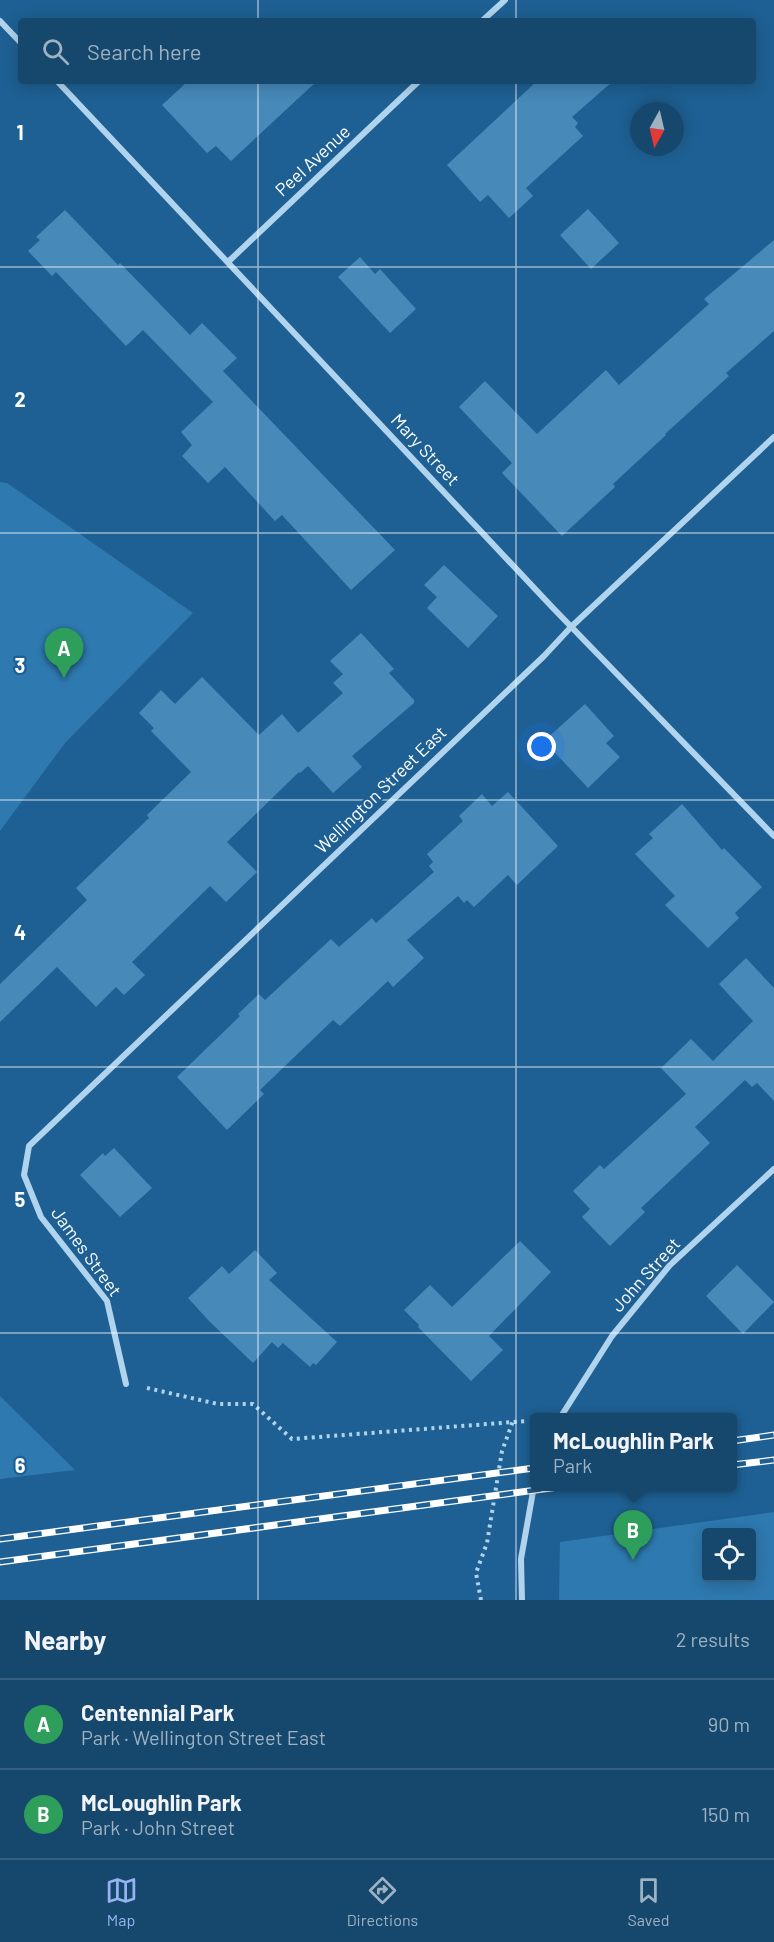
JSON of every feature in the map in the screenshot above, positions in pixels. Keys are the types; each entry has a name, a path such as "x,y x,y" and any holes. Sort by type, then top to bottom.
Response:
{"street":[{"path":"485,18 505,0"},
{"path":"0,21 18,40"},
{"name":"Mary Street","path":"60,84 571,627 774,836"},
{"name":"Peel Avenue","path":"228,262 416,84"},
{"name":"Wellington Street East","path":"24,1175 29,1146 544,656 571,627 774,437"},
{"name":"John Street","path":"563,1413 612,1336 670,1266 774,1169"},
{"name":"James Street","path":"24,1175 41,1217 107,1301 126,1384"},
{"path":"522,1600 522,1559 533,1491"}],"path":[{"path":"126,1384 218,1404 253,1404 292,1439 527,1421"},
{"path":"481,1600 476,1573 487,1543 502,1451 513,1421"}],"shaded area":[{"path":"0,482 7,483 193,613 65,743 0,831"},
{"path":"0,1396 75,1470 0,1479"},
{"path":"774,1512 774,1600 559,1600 560,1542"}],"building":[{"path":"185,84 314,84 231,161 216,146 207,153 162,105"},
{"path":"534,84 610,84 572,117 578,123 575,127 583,136 526,188 533,196 509,218 488,195 480,202 447,165"},
{"path":"588,209 619,243 591,269 560,235"},
{"path":"65,210 190,335 202,323 237,358 223,371 395,550 351,590 282,515 275,521 225,467 208,483 182,456 192,445 181,432 213,402 143,330 126,346 56,272 52,276 28,251 40,240 36,237"},
{"path":"774,240 774,331 726,373 729,376 665,434 613,484 615,487 562,536 502,473 512,463 459,407 485,381 537,434 606,370 619,385 709,304 704,299"},
{"path":"360,257 375,274 380,269 416,309 390,333 338,277"},
{"path":"444,565 498,616 468,648 427,608 437,597 424,585"},
{"path":"361,633 394,669 389,673 414,700 414,703 352,756 362,767 333,793 308,766 299,772 227,842 257,872 226,902 210,886 132,962 145,975 124,995 116,987 96,1007 57,967 0,1022 0,984 87,900 76,888 149,818 147,815 191,772 151,731 154,728 139,713 161,690 175,704 202,677 259,735 282,714 298,733 343,693 333,683 343,674 330,661"},
{"path":"585,704 614,736 606,743 620,757 588,788 544,741"},
{"path":"508,792 558,846 517,885 508,875 474,907 467,900 464,903 458,896 407,940 424,958 393,987 388,981 340,1026 333,1020 260,1090 264,1094 227,1130 177,1077 240,1016 238,1014 259,994 265,1000 331,939 339,947 372,918 376,923 434,872 429,866 433,862 427,854 463,821 459,816 482,794 492,806"},
{"path":"682,804 722,850 724,848 762,887 735,913 739,918 708,948 665,905 675,896 635,854 653,838 649,834"},
{"path":"746,958 774,988 774,1101 757,1083 752,1087 745,1080 695,1127 710,1143 641,1208 645,1212 610,1246 582,1217 590,1209 573,1191 600,1165 604,1169 686,1094 661,1068 691,1039 713,1061 753,1021 719,984"},
{"path":"114,1148 152,1188 120,1217 80,1175 103,1153 105,1156"},
{"path":"520,1241 551,1272 489,1336 503,1350 471,1381 404,1310 430,1285 452,1307"},
{"path":"255,1250 277,1273 269,1280 337,1342 316,1365 313,1363 310,1367 283,1343 278,1348 272,1342 253,1363 188,1298 222,1266 229,1274"},
{"path":"737,1265 774,1302 743,1334 706,1296"}],"railway":[{"path":"737,1440 774,1435"},
{"path":"737,1464 774,1460"},
{"path":"0,1539 530,1469"},
{"path":"0,1562 530,1491"}],"place":[{"name":"Centennial Park","path":"64,678"},
{"name":"McLoughlin Park","path":"633,1560"}]}
